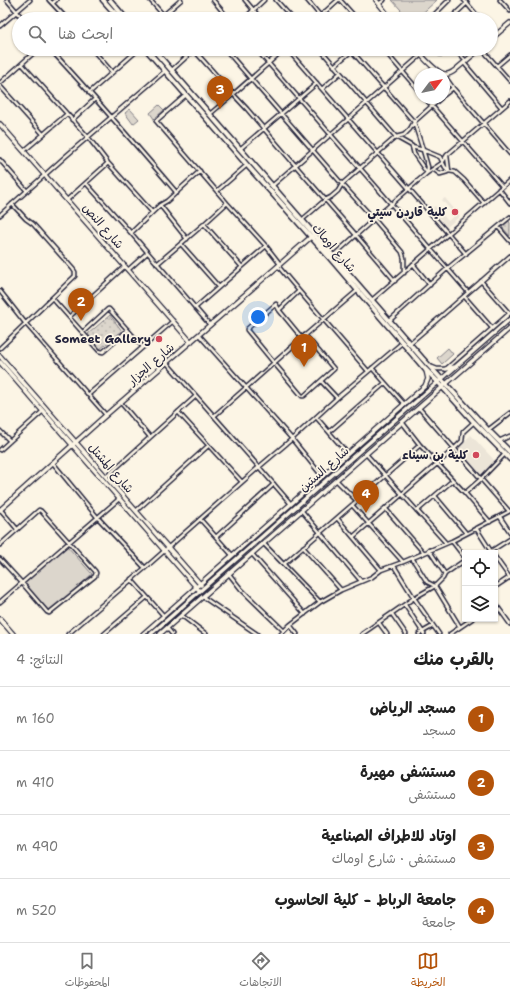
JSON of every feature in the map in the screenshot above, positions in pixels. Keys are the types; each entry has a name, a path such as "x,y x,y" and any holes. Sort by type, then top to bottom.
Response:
{"main road":[{"path":"103,0 114,12"},
{"path":"110,0 120,12"},
{"path":"376,0 384,12"},
{"path":"498,34 510,23"},
{"name":"شارع اوماك","path":"152,56 247,165 333,256 390,320 431,367 443,387 510,459"},
{"name":"شارع اوماك","path":"159,56 302,220 313,236 425,369 454,391 488,430"},
{"path":"422,56 434,68"},
{"path":"450,74 472,56"},
{"name":"شارع النص","path":"0,124 191,342"},
{"name":"شارع الجزار","path":"0,510 106,415 313,236"},
{"name":"شارع الستين","path":"151,634 510,319"},
{"name":"شارع الستين","path":"160,634 510,328"},
{"path":"474,350 478,355"},
{"name":"شارع المشتل","path":"0,356 119,499 200,591"},
{"name":"شارع المشتل","path":"0,362 42,411 106,477 207,592"},
{"path":"446,369 456,367"},
{"path":"422,396 428,379 425,369"},
{"path":"143,634 425,386"},
{"path":"450,395 454,391"},
{"path":"488,430 510,452"},
{"path":"353,450 356,454"},
{"path":"323,482 328,487"},
{"path":"318,487 322,492"},
{"path":"257,534 260,538"},
{"path":"200,591 202,596"},
{"path":"0,619 13,634"}],"street":[{"path":"7,0 17,12 30,0"},
{"path":"49,0 61,12"},
{"path":"53,3 56,0"},
{"path":"150,0 160,12"},
{"path":"167,12 181,0"},
{"path":"213,0 223,12"},
{"path":"244,0 253,10 264,0"},
{"path":"276,0 287,12"},
{"path":"307,0 318,12"},
{"path":"326,12 339,0 350,12"},
{"path":"379,5 384,0"},
{"path":"437,12 449,0"},
{"path":"464,0 474,12"},
{"path":"500,0 510,11"},
{"path":"457,12 467,3"},
{"path":"0,26 12,16"},
{"path":"497,66 510,55"},
{"path":"31,56 0,84 43,134"},
{"path":"56,56 112,117 177,193"},
{"path":"98,56 112,72"},
{"path":"89,93 131,56"},
{"path":"172,71 187,56"},
{"path":"200,56 395,281"},
{"path":"231,56 402,252 404,258 404,273"},
{"path":"262,56 468,292"},
{"path":"210,115 277,56"},
{"path":"292,56 466,254"},
{"path":"326,56 396,137 412,146 440,157 449,171"},
{"path":"334,66 345,56"},
{"path":"357,56 414,122 424,150 428,167 427,174"},
{"path":"389,56 414,85"},
{"path":"272,186 420,56"},
{"path":"460,56 502,108"},
{"path":"488,56 510,81"},
{"path":"22,64 88,137 108,163 152,212"},
{"path":"1,214 165,71"},
{"path":"322,89 340,73"},
{"path":"240,149 317,83"},
{"path":"450,84 510,154"},
{"path":"186,95 156,121 216,191 266,246 299,292 368,371"},
{"path":"72,120 94,99"},
{"path":"333,256 510,101"},
{"path":"302,220 338,191 342,184 396,137 404,135 414,122 434,104"},
{"path":"432,106 502,186"},
{"path":"24,151 67,114"},
{"path":"412,146 414,154 427,174"},
{"path":"447,155 449,171"},
{"path":"0,160 27,191"},
{"path":"67,200 108,163"},
{"path":"216,191 247,165"},
{"path":"433,169 440,174 449,171 455,172 484,203"},
{"path":"131,233 152,212 177,193 200,172"},
{"path":"372,300 510,180"},
{"path":"86,184 131,233 210,326"},
{"path":"499,189 510,203"},
{"path":"157,264 227,203"},
{"path":"0,348 75,276 75,272 33,224 26,219 12,204"},
{"path":"160,205 187,239"},
{"path":"390,320 448,268 510,217"},
{"path":"204,224 242,267"},
{"path":"498,227 510,241"},
{"path":"181,244 219,287"},
{"path":"195,308 266,246"},
{"path":"128,270 147,252"},
{"path":"410,343 510,256"},
{"path":"413,264 430,285"},
{"path":"69,317 125,266"},
{"path":"431,367 446,369 510,313 481,281"},
{"path":"214,416 358,290"},
{"path":"0,291 26,324 106,415"},
{"path":"279,310 299,292"},
{"path":"464,296 492,328"},
{"path":"52,298 101,352 103,352 128,330"},
{"path":"302,338 279,310 276,304 247,329 302,396 304,396 334,369 305,335"},
{"path":"83,332 109,309 143,347"},
{"path":"88,395 173,321"},
{"path":"199,335 323,477"},
{"path":"69,634 259,467 292,440 337,398 403,342"},
{"path":"167,363 291,504"},
{"path":"372,368 405,405"},
{"path":"321,381 337,398"},
{"path":"328,432 385,383"},
{"path":"106,477 196,396"},
{"path":"121,403 150,437"},
{"path":"281,634 290,625 320,602 341,590 382,570 446,544 510,511 419,408"},
{"path":"0,450 42,411"},
{"path":"178,412 242,482"},
{"path":"488,430 510,413"},
{"path":"316,417 348,454"},
{"path":"402,422 420,445 490,522"},
{"path":"353,537 454,449 462,441 463,432 474,422"},
{"path":"0,431 10,441"},
{"path":"499,441 510,436"},
{"path":"284,564 420,445"},
{"path":"136,511 208,446"},
{"path":"366,454 446,544"},
{"path":"465,493 505,454"},
{"path":"53,463 98,518 145,568"},
{"path":"336,480 357,501"},
{"path":"417,512 453,480"},
{"path":"216,537 274,484"},
{"path":"435,496 466,533"},
{"path":"0,602 119,499"},
{"path":"352,505 403,562"},
{"path":"385,508 424,553"},
{"path":"0,510 17,530"},
{"path":"0,546 39,510 96,573 49,613 0,559"},
{"path":"301,510 361,581"},
{"path":"500,517 510,532"},
{"path":"337,518 382,570"},
{"path":"200,519 232,555"},
{"path":"476,528 489,550"},
{"path":"493,550 510,539"},
{"path":"452,541 462,555"},
{"path":"263,543 320,602"},
{"path":"303,547 341,590"},
{"path":"429,550 445,574"},
{"path":"251,554 305,614"},
{"path":"412,558 427,582 435,586 460,627"},
{"path":"496,586 510,577 498,560"},
{"path":"362,634 414,598 435,586 445,574 462,561"},
{"path":"394,566 439,634"},
{"path":"228,574 284,632"},
{"path":"131,579 164,616"},
{"path":"202,596 257,634"},
{"path":"104,634 147,597"},
{"path":"405,605 424,633"},
{"path":"498,608 510,624"},
{"path":"392,614 406,634"},
{"path":"181,615 206,634"},
{"path":"379,622 387,634"},
{"path":"450,634 468,622"},
{"path":"290,625 297,634"},
{"path":"419,634 424,633 433,626"},
{"path":"167,628 172,634"}],"shaded area":[{"path":"392,0 437,0 424,12 403,12"},
{"path":"159,105 164,110 154,119 150,113"},
{"path":"130,109 139,119 133,124 125,113"},
{"name":"كلية قاردن سيتي","path":"445,198 460,216 447,227 432,209 435,206 448,221 455,215 442,200"},
{"path":"509,221 510,223 510,236 502,227"},
{"path":"110,315 122,331 100,349 88,334"},
{"path":"448,348 453,354 442,364 437,358"},
{"name":"كلية بن سيناء","path":"471,435 495,461 480,476 456,449"},
{"path":"67,546 92,574 50,612 24,584"}],"place":[{"name":"اوتاد للاطراف الصناعية","path":"220,109"},
{"name":"كلية قاردن سيتي","path":"455,212"},
{"name":"مستشفى مهيرة","path":"81,321"},
{"name":"Someet Gallery","path":"159,339"},
{"name":"مسجد الرياض","path":"304,367"},
{"name":"كلية بن سيناء","path":"476,455"},
{"name":"جامعة الرباط - كلية الحاسوب","path":"366,513"}]}
